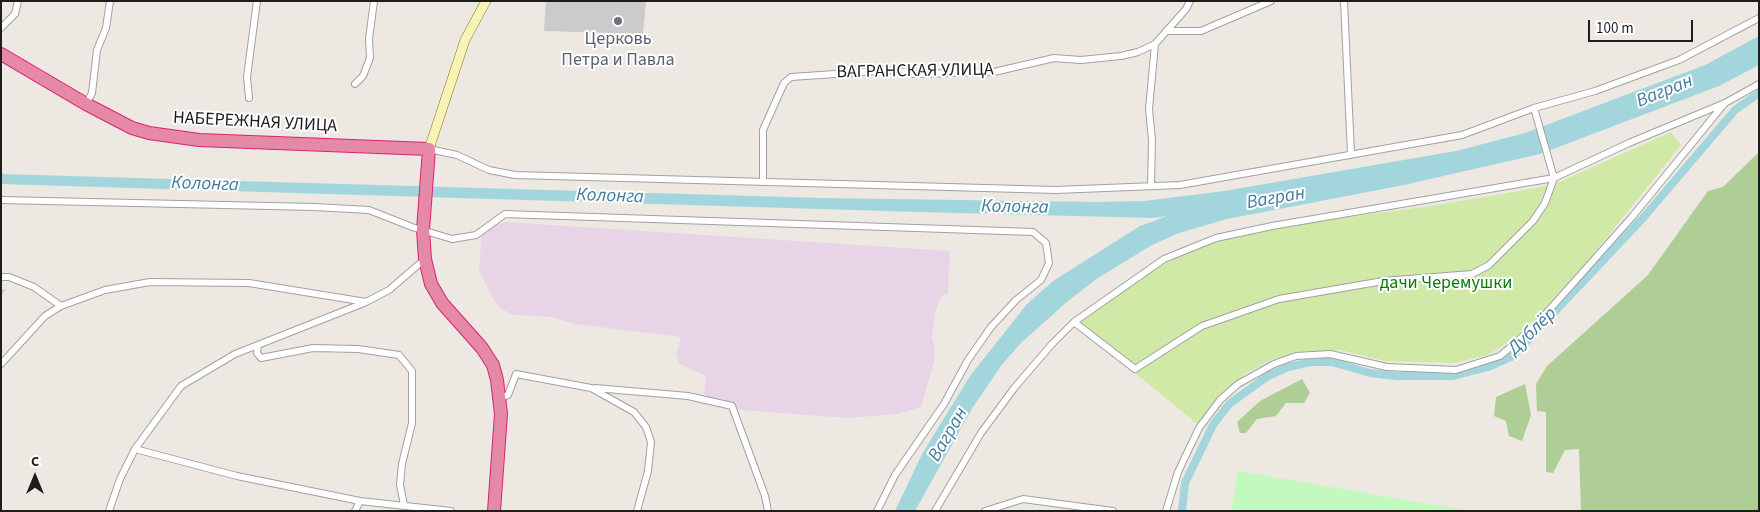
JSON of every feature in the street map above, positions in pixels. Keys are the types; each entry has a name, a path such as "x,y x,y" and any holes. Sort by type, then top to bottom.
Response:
{"highway":[{"name":"НАБЕРЕЖНАЯ УЛИЦА","path":"1,54 86,104 132,128 149,133 181,138 430,149"},
{"path":"430,149 423,230 425,259 431,284 442,303 482,348 493,365 500,398 494,511"}],"main road":[{"path":"430,149 465,40 486,1"}],"street":[{"path":"1,28 15,14 18,1"},
{"path":"86,104 92,93 97,50 106,28 110,1"},
{"name":"НАБЕРЕЖНАЯ УЛИЦА","path":"249,98 247,77 257,1"},
{"path":"355,84 363,76 370,58 369,39 374,1"},
{"path":"1151,185 1152,140 1148,109 1155,44 1186,9 1190,1"},
{"path":"1166,31 1201,31 1271,1"},
{"path":"1344,1 1349,60 1351,154"},
{"path":"430,149 457,155 488,170 515,175 1056,190 1180,185 1462,135 1534,108 1595,91 1679,60 1759,18"},
{"name":"ВАГРАНСКАЯ УЛИЦА","path":"763,181 765,161 763,130 784,83 791,77 894,70 914,74 994,72 1054,58 1081,60 1121,56 1138,52 1155,44"},
{"path":"934,511 982,433 1015,386 1074,322 1146,268 1216,238 1272,226 1554,176 1725,103 1759,84"},
{"path":"1166,511 1178,472 1199,428 1220,400 1238,384 1274,364 1296,356 1330,354 1387,367 1456,370 1500,356 1535,326 1632,217 1725,103"},
{"path":"1074,322 1135,370 1202,326 1279,299 1383,281 1472,274 1489,265 1533,221 1544,203 1554,176 1534,108"},
{"path":"1,200 314,207 369,210 452,239 476,235 505,214 1032,232 1046,243 1049,263 1041,280 1016,300 991,327 968,360 944,404 895,475 877,511"},
{"path":"109,511 120,479 135,449 181,386 235,354 366,302 389,290 425,259"},
{"path":"1,277 9,277 34,287 61,306"},
{"path":"1,364 45,316 61,306 105,290 150,282 249,283 366,302"},
{"path":"258,345 256,353 261,358 313,348 358,350 399,356 406,363 412,371 412,423 402,464 400,485 404,505"},
{"path":"500,398 508,394 516,374 591,388 688,396 732,406 765,496 768,511"},
{"path":"591,388 634,412 646,427 651,442 648,472 637,511"},
{"path":"135,449 237,476 360,501 450,511"},
{"path":"984,511 1023,499 1113,511"},
{"path":"355,511 360,501"}],"shaded area":[{"path":"546,1 646,1 643,34 544,31"},
{"path":"505,222 950,251 948,294 941,297 935,313 932,338 935,349 934,362 921,407 897,414 847,418 728,409 708,404 704,392 706,376 680,364 676,355 681,337 575,324 551,317 514,315 501,309 492,297 479,270 482,231"}],"green space":[{"name":"дачи Черемушки","path":"1671,132 1681,145 1592,256 1543,311 1516,337 1490,354 1455,363 1385,361 1340,350 1301,352 1272,360 1246,373 1217,399 1197,424 1076,324 1140,278 1183,254 1232,237 1313,222 1437,205 1553,185"},
{"path":"1759,152 1759,511 1581,511 1579,449 1565,450 1553,473 1546,472 1546,412 1537,411 1536,384 1547,366 1648,275 1708,191 1723,187"},
{"path":"1302,379 1310,393 1304,403 1286,403 1276,416 1257,419 1246,433 1240,433 1237,422 1260,401"},
{"path":"1525,384 1531,415 1522,441 1509,436 1506,421 1494,416 1496,397"},
{"path":"1238,471 1470,511 1231,511"}],"water":[{"path":"1759,36 1759,65 1719,86 1540,154 1404,185 1227,219 1179,233 1152,245 1098,278 1068,301 1020,344 1001,366 973,407 915,511 895,511 922,454 970,376 1027,304 1053,281 1140,226 1167,216 1153,218 918,212 1,184 1,174 822,198 1144,201 1224,191 1456,151 1525,133 1705,65"}],"waterway":[{"name":"Дублёр","path":"1182,511 1185,483 1213,425 1229,404 1268,376 1288,367 1311,362 1332,362 1370,373 1397,376 1453,376 1488,367 1513,356 1643,218 1735,110 1759,93"}],"place":[{"name":"Церковь Петра и Павла","path":"618,21"}],"water label":[{"name":"Вагран","path":"1665,92"},
{"name":"Колонга","path":"205,185"},
{"name":"Колонга","path":"610,197"},
{"name":"Вагран","path":"1276,199"},
{"name":"Колонга","path":"1015,208"},
{"name":"Вагран","path":"949,435"}]}
